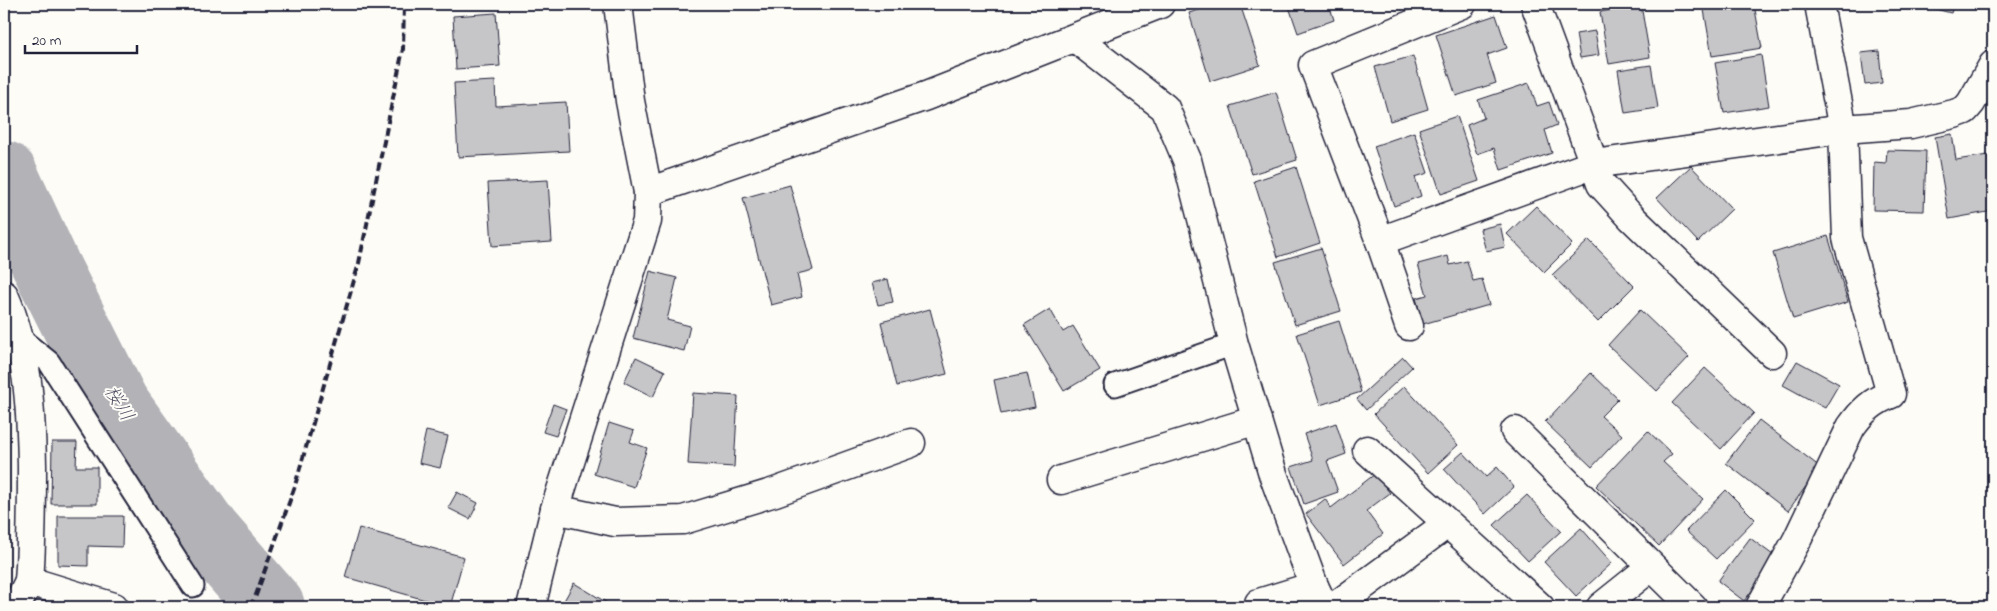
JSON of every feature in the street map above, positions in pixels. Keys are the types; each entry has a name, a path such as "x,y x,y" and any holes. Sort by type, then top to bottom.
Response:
{"street":[{"path":"531,607 554,509 647,221 648,192 630,101 618,4"},
{"path":"648,192 926,96 1160,4"},
{"path":"1409,326 1380,241 1313,65 1462,4"},
{"path":"1535,4 1600,184 1632,218 1772,353"},
{"path":"1760,607 1797,540 1851,427 1862,412 1878,399 1891,394 1847,238 1843,129 1819,4"},
{"path":"1075,38 1165,108 1187,160 1234,344 1273,474 1319,597 1259,603"},
{"path":"1380,241 1594,164 1843,129 1911,124 1954,114 1964,110 1971,103 1993,65"},
{"path":"4,295 25,361 31,415 32,544 28,581 16,607"},
{"path":"1061,480 1257,420"},
{"path":"1515,430 1693,607"},
{"path":"554,509 615,522 684,520 776,492 911,443"},
{"path":"1367,450 1540,607"},
{"path":"1334,607 1447,524"},
{"path":"1601,607 1651,567"},
{"path":"28,581 114,607"}],"lane":[{"path":"18,337 49,362 193,586"},
{"path":"1115,386 1234,344"}],"building":[{"path":"1219,4 1240,4 1260,65 1210,81 1189,13"},
{"path":"1288,4 1329,4 1334,20 1298,33"},
{"path":"1703,4 1754,4 1762,48 1712,56"},
{"path":"1916,4 1954,4 1951,13"},
{"path":"1641,5 1650,57 1609,64 1600,12"},
{"path":"496,13 500,66 456,69 453,16"},
{"path":"1496,15 1507,48 1487,55 1496,83 1456,96 1436,35"},
{"path":"1595,31 1599,55 1580,58 1576,34"},
{"path":"1879,51 1882,83 1865,85 1861,53"},
{"path":"1761,55 1769,106 1724,113 1715,63"},
{"path":"1413,56 1428,109 1390,121 1375,67"},
{"path":"1651,65 1658,108 1625,113 1618,70"},
{"path":"495,81 496,106 566,102 569,151 458,157 454,83"},
{"path":"1529,83 1537,106 1549,102 1557,125 1545,130 1552,153 1501,170 1494,148 1477,154 1467,125 1484,118 1478,100"},
{"path":"1276,92 1297,160 1252,174 1230,106"},
{"path":"1457,116 1479,181 1441,194 1419,129"},
{"path":"1414,132 1428,173 1415,177 1421,196 1394,206 1374,146"},
{"path":"1952,134 1956,160 1988,155 1993,184 1993,211 1949,219 1935,137"},
{"path":"1887,150 1926,151 1924,211 1873,210 1874,162 1886,163"},
{"path":"1691,166 1732,209 1698,242 1657,198"},
{"path":"1296,167 1320,243 1278,257 1254,181"},
{"path":"548,180 552,242 492,246 488,183"},
{"path":"790,185 813,270 797,274 802,297 771,305 743,198"},
{"path":"1536,206 1572,244 1544,272 1507,234"},
{"path":"1500,224 1505,247 1486,251 1480,229"},
{"path":"1828,236 1848,302 1793,319 1773,253"},
{"path":"1589,240 1634,286 1598,322 1552,275"},
{"path":"1321,248 1341,311 1295,325 1275,262"},
{"path":"1448,256 1450,265 1467,261 1473,281 1482,279 1489,305 1423,324 1416,298 1427,295 1418,264"},
{"path":"650,271 677,278 667,320 690,326 684,351 633,338"},
{"path":"888,279 893,302 878,305 872,283"},
{"path":"930,309 947,374 897,386 881,322"},
{"path":"1050,309 1063,332 1073,326 1100,370 1064,391 1024,325"},
{"path":"1640,310 1689,357 1657,391 1608,345"},
{"path":"1339,321 1361,392 1320,405 1297,334"},
{"path":"636,357 665,371 653,397 624,382"},
{"path":"1403,357 1412,367 1366,410 1357,399"},
{"path":"1797,361 1839,384 1825,408 1783,385"},
{"path":"1705,368 1754,413 1721,449 1672,403"},
{"path":"1027,373 1035,407 1001,414 994,380"},
{"path":"1591,373 1618,399 1601,416 1622,435 1592,467 1545,422"},
{"path":"1404,386 1458,445 1428,473 1374,414"},
{"path":"693,393 738,396 734,467 688,464"},
{"path":"553,404 566,409 556,436 543,432"},
{"path":"1759,420 1820,467 1788,511 1726,463"},
{"path":"609,423 634,431 630,442 647,448 634,487 594,474"},
{"path":"1336,423 1346,454 1327,461 1338,492 1304,504 1291,467 1313,460 1304,434"},
{"path":"426,431 448,436 440,468 419,463"},
{"path":"1648,431 1672,454 1663,462 1703,499 1659,546 1596,486"},
{"path":"52,442 77,442 76,467 97,467 97,504 51,504"},
{"path":"1463,452 1486,477 1497,467 1514,487 1485,514 1444,469"},
{"path":"1375,474 1390,493 1366,511 1383,534 1344,564 1306,514 1325,499 1331,508"},
{"path":"1726,490 1755,519 1716,559 1686,531"},
{"path":"457,492 478,503 470,519 448,508"},
{"path":"1527,495 1561,531 1528,561 1494,525"},
{"path":"58,516 123,516 122,547 88,546 88,566 58,565"},
{"path":"359,528 464,557 450,607 345,577"},
{"path":"1581,528 1612,563 1576,596 1544,562"},
{"path":"1750,538 1777,558 1744,601 1718,581"},
{"path":"574,583 614,607 562,607"}],"waterway":[{"name":"桜川","path":"4,175 49,272 115,404 207,533 271,607"}],"railway":[{"path":"250,607 294,489 359,263 403,49 404,4"}]}
